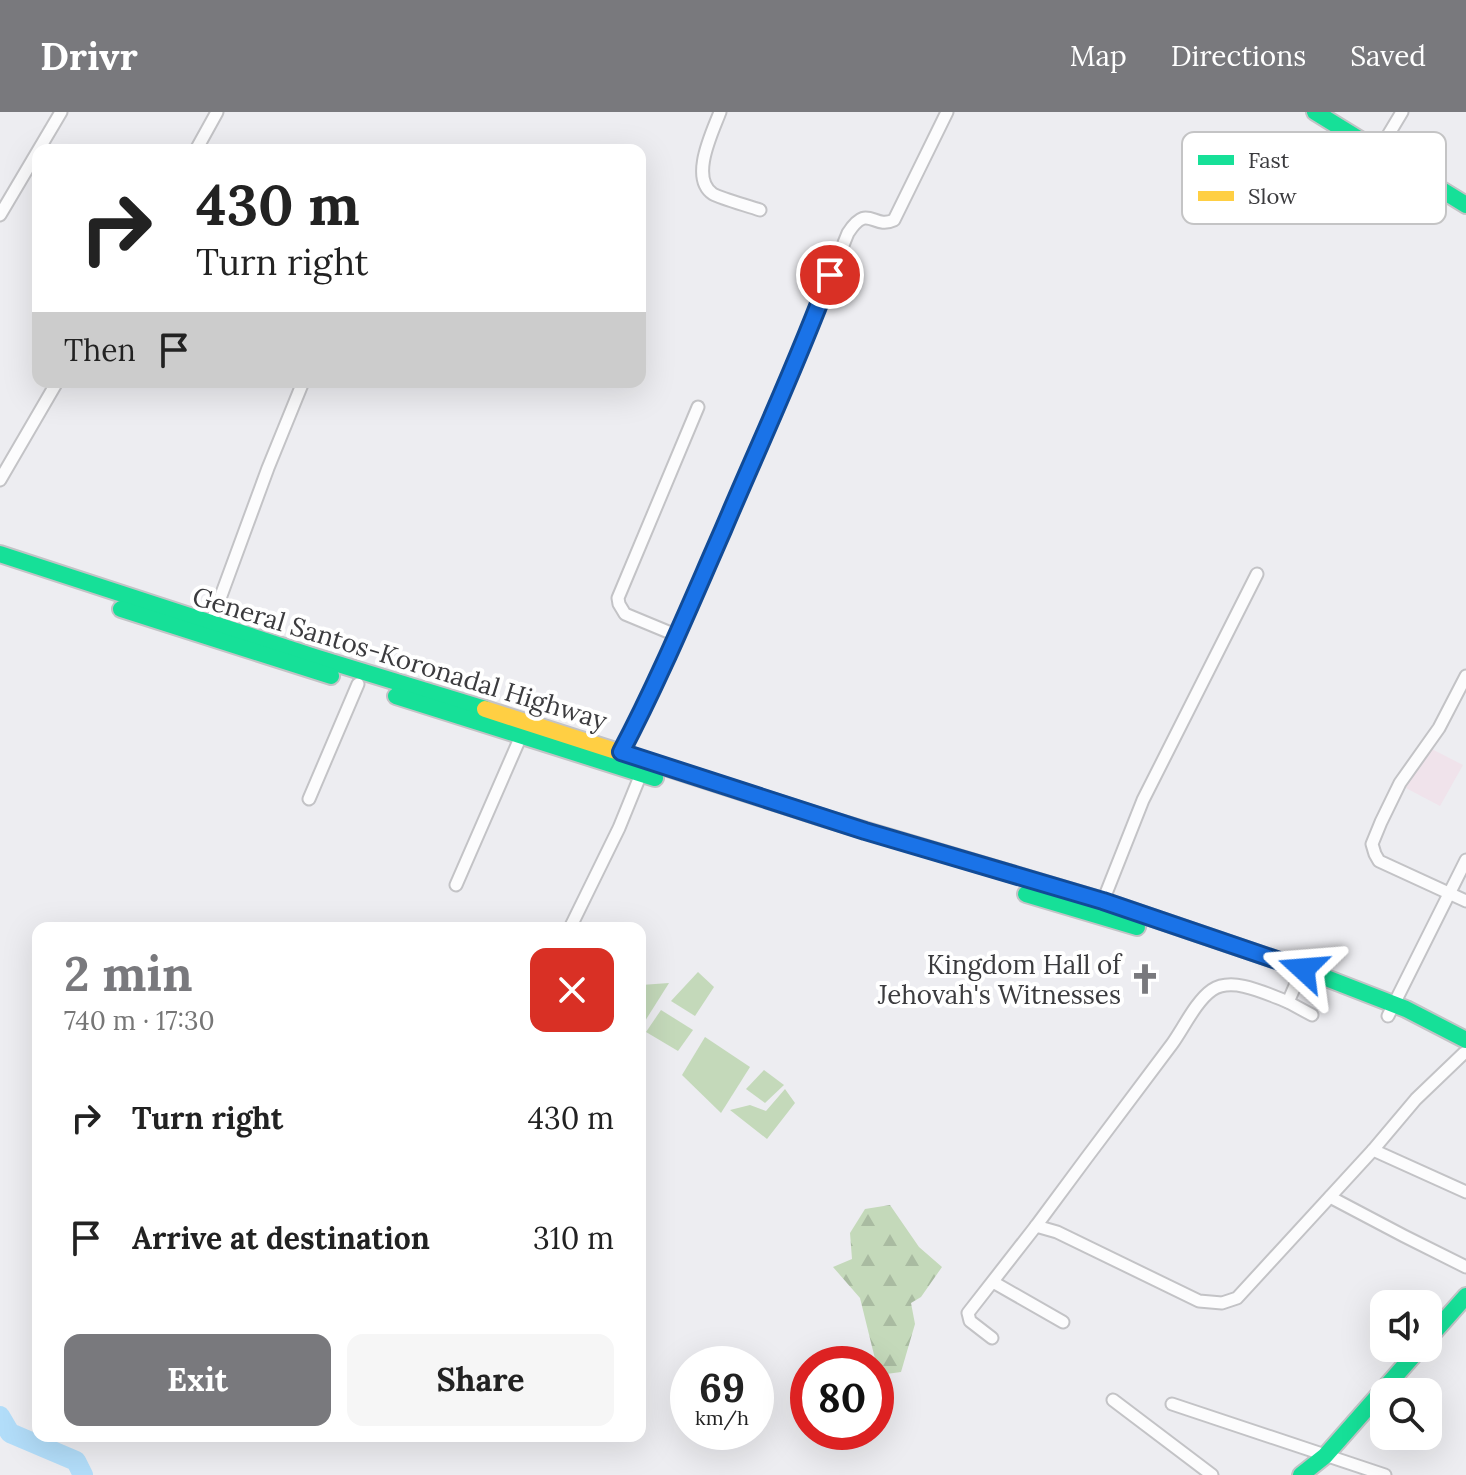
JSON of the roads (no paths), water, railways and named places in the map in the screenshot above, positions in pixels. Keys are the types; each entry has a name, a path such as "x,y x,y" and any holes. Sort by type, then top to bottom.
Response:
{"main road":[{"path":"1315,112 1346,132"},
{"path":"1446,193 1466,205"},
{"name":"General Santos-Koronadal Highway","path":"0,554 34,573 210,638 521,736 619,760"},
{"name":"General Santos-Koronadal Highway","path":"0,569 34,573 211,623 619,760 1103,901 1281,961 1390,1010"},
{"name":"General Santos-Koronadal Highway","path":"643,767 1279,971 1361,1003 1431,1021 1465,1049"},
{"path":"1442,1323 1466,1296"},
{"path":"1301,1475 1325,1456 1408,1362"}],"street":[{"path":"42,144 61,112"},
{"path":"199,144 217,112"},
{"path":"720,112 703,154 707,189 714,195 760,210"},
{"path":"619,760 678,636 762,444 848,233 862,218 886,223 894,220 947,112"},
{"path":"1390,132 1402,112"},
{"path":"0,215 32,161"},
{"path":"0,480 54,388"},
{"path":"211,623 301,388"},
{"path":"678,636 625,614 618,598 698,407"},
{"path":"1103,901 1143,800 1257,574"},
{"path":"1466,676 1439,728 1400,783 1372,844 1379,861 1466,901"},
{"path":"309,799 358,684"},
{"path":"456,885 521,736"},
{"path":"573,922 619,828 643,767"},
{"path":"1390,1010 1466,860"},
{"path":"1288,1002 1298,979"},
{"path":"992,1338 967,1316 1212,990 1241,986 1254,989 1312,1015"},
{"path":"1036,1226 1057,1232 1199,1301 1222,1303 1237,1298 1465,1049"},
{"path":"1373,1150 1466,1192"},
{"path":"1330,1197 1466,1267"},
{"path":"993,1282 1063,1322"},
{"path":"1113,1400 1212,1475"},
{"path":"1172,1404 1385,1475"}],"waterway":[{"path":"0,1416 10,1433 76,1461 83,1475"}],"place":[{"name":"Kingdom Hall of Jehovah's Witnesses","path":"1145,979"}]}
